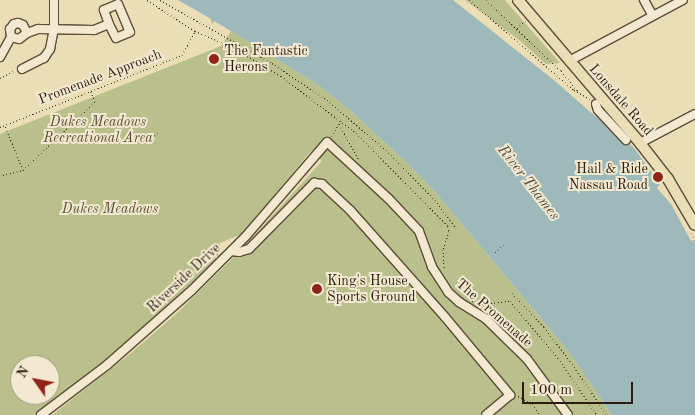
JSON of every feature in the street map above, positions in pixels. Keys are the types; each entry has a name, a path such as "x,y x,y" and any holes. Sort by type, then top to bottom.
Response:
{"main road":[{"name":"Lonsdale Road","path":"518,0 640,143 668,180 695,225"}],"street":[{"path":"22,69 44,58 50,49 54,28 54,0"},
{"path":"644,0 653,16"},
{"path":"571,64 683,0"},
{"path":"0,57 11,37 10,29 18,23 23,25 27,33"},
{"path":"11,37 19,39 27,33 54,28 94,30 109,24"},
{"path":"594,102 598,110 626,140"},
{"path":"640,143 695,114"},
{"name":"Riverside Drive","path":"41,415 121,353 192,290 232,251 328,142"},
{"name":"The Promenade","path":"328,142 388,198 419,231 432,267 448,292 459,302 486,320 527,359 568,415"},
{"path":"232,251 249,250 314,183 322,184 350,210 445,317 510,395 486,415"}],"path":[{"path":"147,0 195,31 232,47 257,61 302,90 342,121 406,182 448,226 449,231 443,249 444,270"},
{"path":"160,0 264,58 327,100 402,167 435,200 456,228"},
{"path":"469,0 580,94 594,102"},
{"path":"486,0 561,71 580,94"},
{"path":"516,28 531,16"},
{"name":"Promenade Approach","path":"0,126 182,55 195,31"},
{"path":"561,71 571,64"},
{"path":"0,78 22,69"},
{"path":"3,175 23,170 95,102 90,92"},
{"path":"328,142 338,124 342,121"},
{"path":"338,124 362,164"},
{"path":"5,125 23,170"},
{"path":"149,140 158,133"},
{"path":"495,252 504,245"},
{"path":"512,293 538,320 570,361 607,415"},
{"path":"469,299 484,304 510,301 558,358 597,415"},
{"path":"510,395 517,396 532,404 540,415"}],"green space":[{"path":"465,0 505,0 560,63 546,64 519,40"},
{"name":"Dukes Meadows","path":"231,31 317,84 351,111 409,165 436,193 569,352 612,415 52,415 126,357 175,315 239,252 322,161 311,151 242,234 220,243 218,260 104,362 60,395 60,355 10,355 10,405 47,405 34,415 0,415 0,134 221,46"}],"water":[{"name":"River Thames","path":"178,0 453,0 555,81 596,117 599,114 634,148 660,184 657,188 671,204 691,241 693,240 695,243 695,415 612,415 569,352 436,193 409,165 351,111 317,84 214,21 212,24 211,19"}],"place":[{"name":"The Fantastic Herons","path":"214,59"},
{"name":"Hail & Ride Nassau Road","path":"658,177"},
{"name":"King's House Sports Ground","path":"317,289"}],"park label":[{"name":"Dukes Meadows Recreational Area","path":"98,130"}]}
